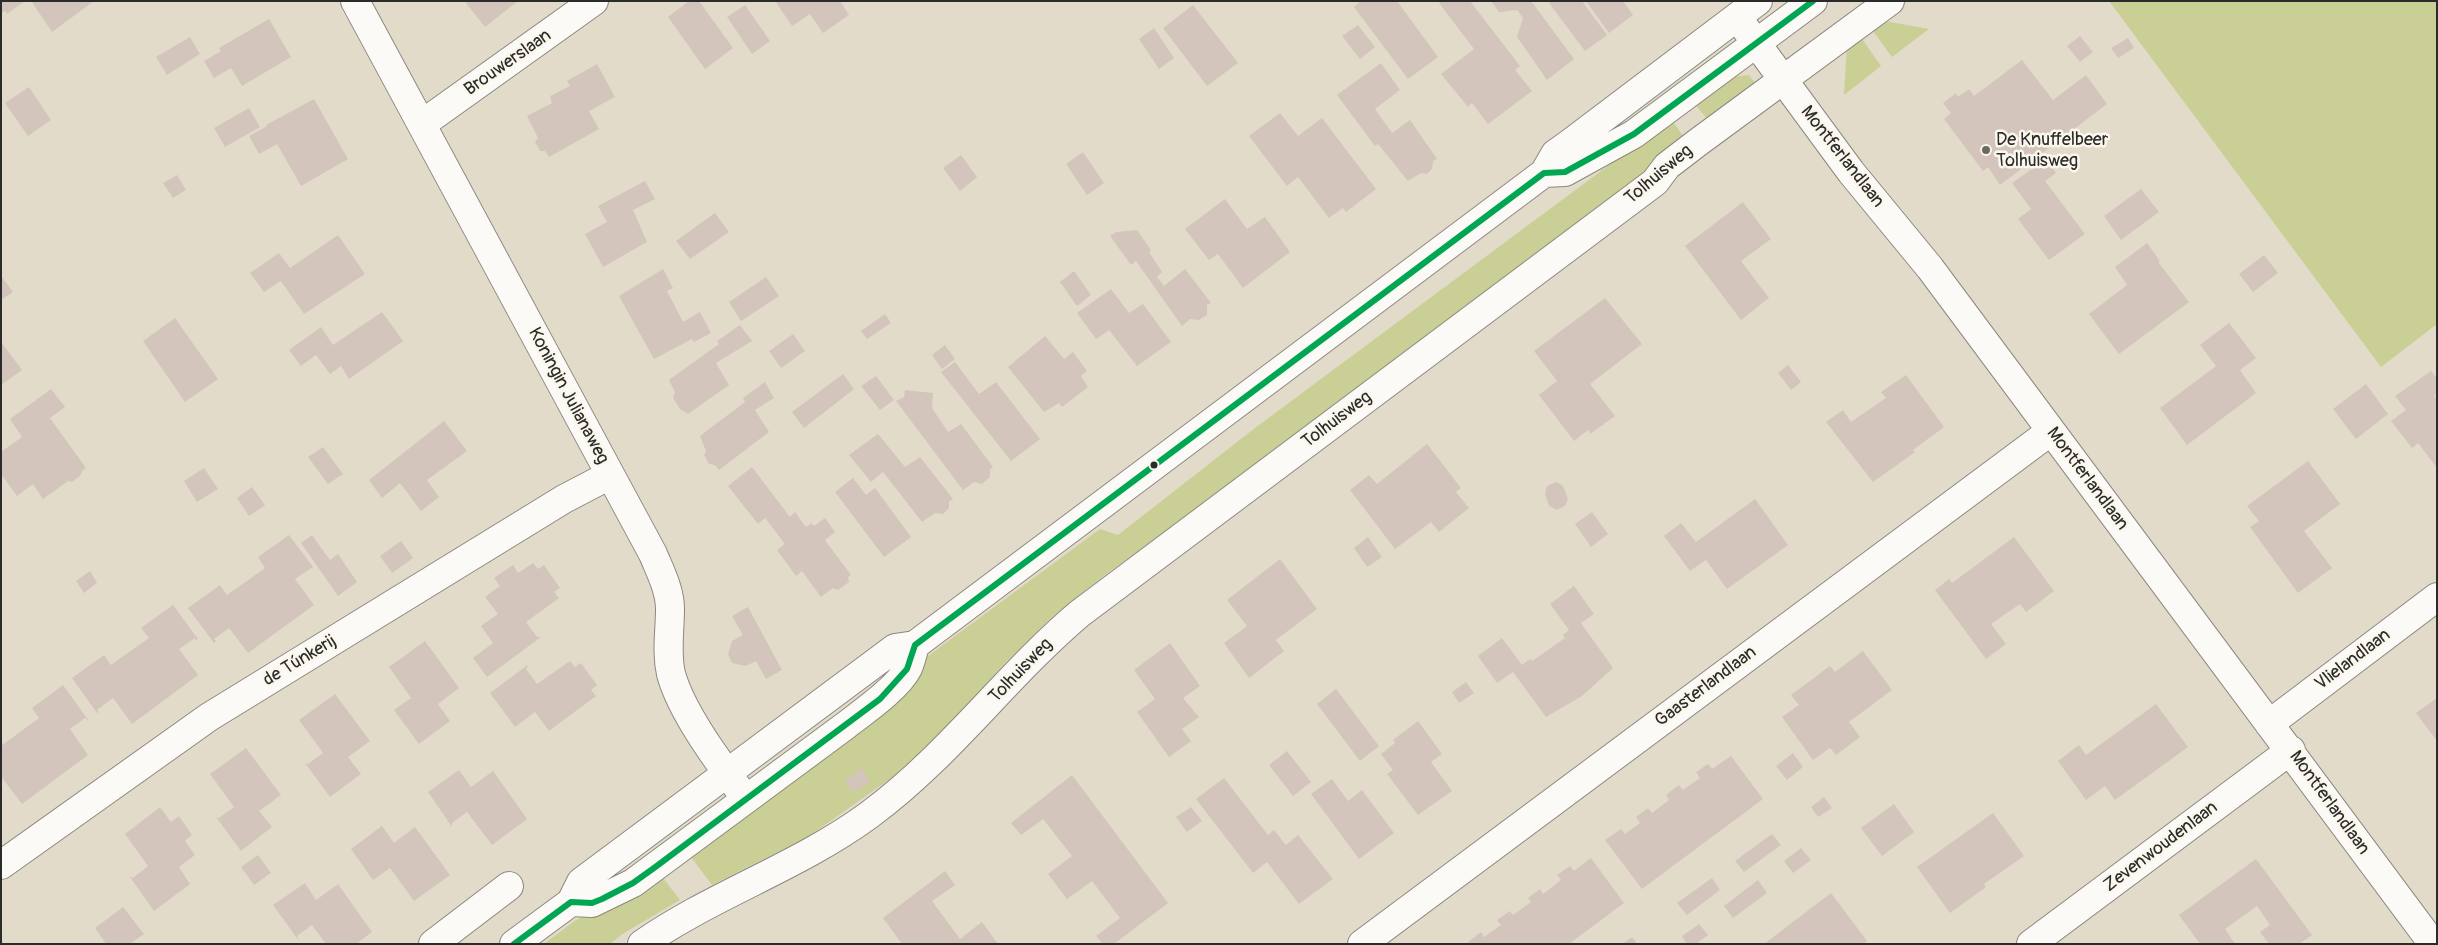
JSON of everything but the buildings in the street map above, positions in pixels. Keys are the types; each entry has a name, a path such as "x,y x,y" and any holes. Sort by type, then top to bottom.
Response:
{"street":[{"name":"Koningin Julianaweg","path":"355,1 653,554 670,607 668,629 669,664 674,682 703,737 746,799"},
{"name":"Brouwerslaan","path":"422,124 594,1"},
{"path":"1544,173 1565,172 1634,134 1813,1"},
{"name":"Tolhuisweg","path":"642,944 687,914 802,858 866,817 912,780 960,735 1034,654 1079,614 1655,182 1667,166 1890,1"},
{"path":"514,944 571,902 581,882 726,772 895,648 915,645 1544,173 1555,154 1748,9"},
{"name":"Montferlandlaan","path":"1748,9 1756,44 1851,172 1930,268 2050,431 2291,750 2433,944"},
{"name":"Gaasterlandlaan","path":"1362,944 2050,431"},
{"name":"de Túnkerij","path":"1,865 209,717 564,499 610,475"},
{"name":"Vlielandlaan","path":"2270,724 2437,597"},
{"path":"571,902 592,903 628,886 880,699 907,669 915,645"},
{"name":"Zevenwoudenlaan","path":"2031,944 2291,750"},
{"path":"434,944 509,886"}],"green space":[{"path":"2109,1 2437,1 2437,324 2381,367"},
{"path":"1879,20 1929,29 1892,57 1870,27"},
{"path":"1860,36 1881,66 1844,95 1847,45"},
{"path":"1749,75 1755,83 1755,88 1708,120 1694,103 1732,77"},
{"path":"1671,119 1686,140 1288,441 1242,480 1110,571 1052,617 1003,665 957,718 894,776 808,837 712,885 688,853 895,694 928,656 1100,529 1118,535 1255,428"},
{"path":"660,874 680,900 624,933 610,944 544,944 576,920 637,891"}],"transit line":[{"path":"514,944 571,902 592,903 602,899 633,883 654,868 880,699 907,669 915,645 1544,173 1565,172 1634,134 1813,1"}],"place":[{"name":"De Knuffelbeer Tolhuisweg","path":"1986,150"}]}
